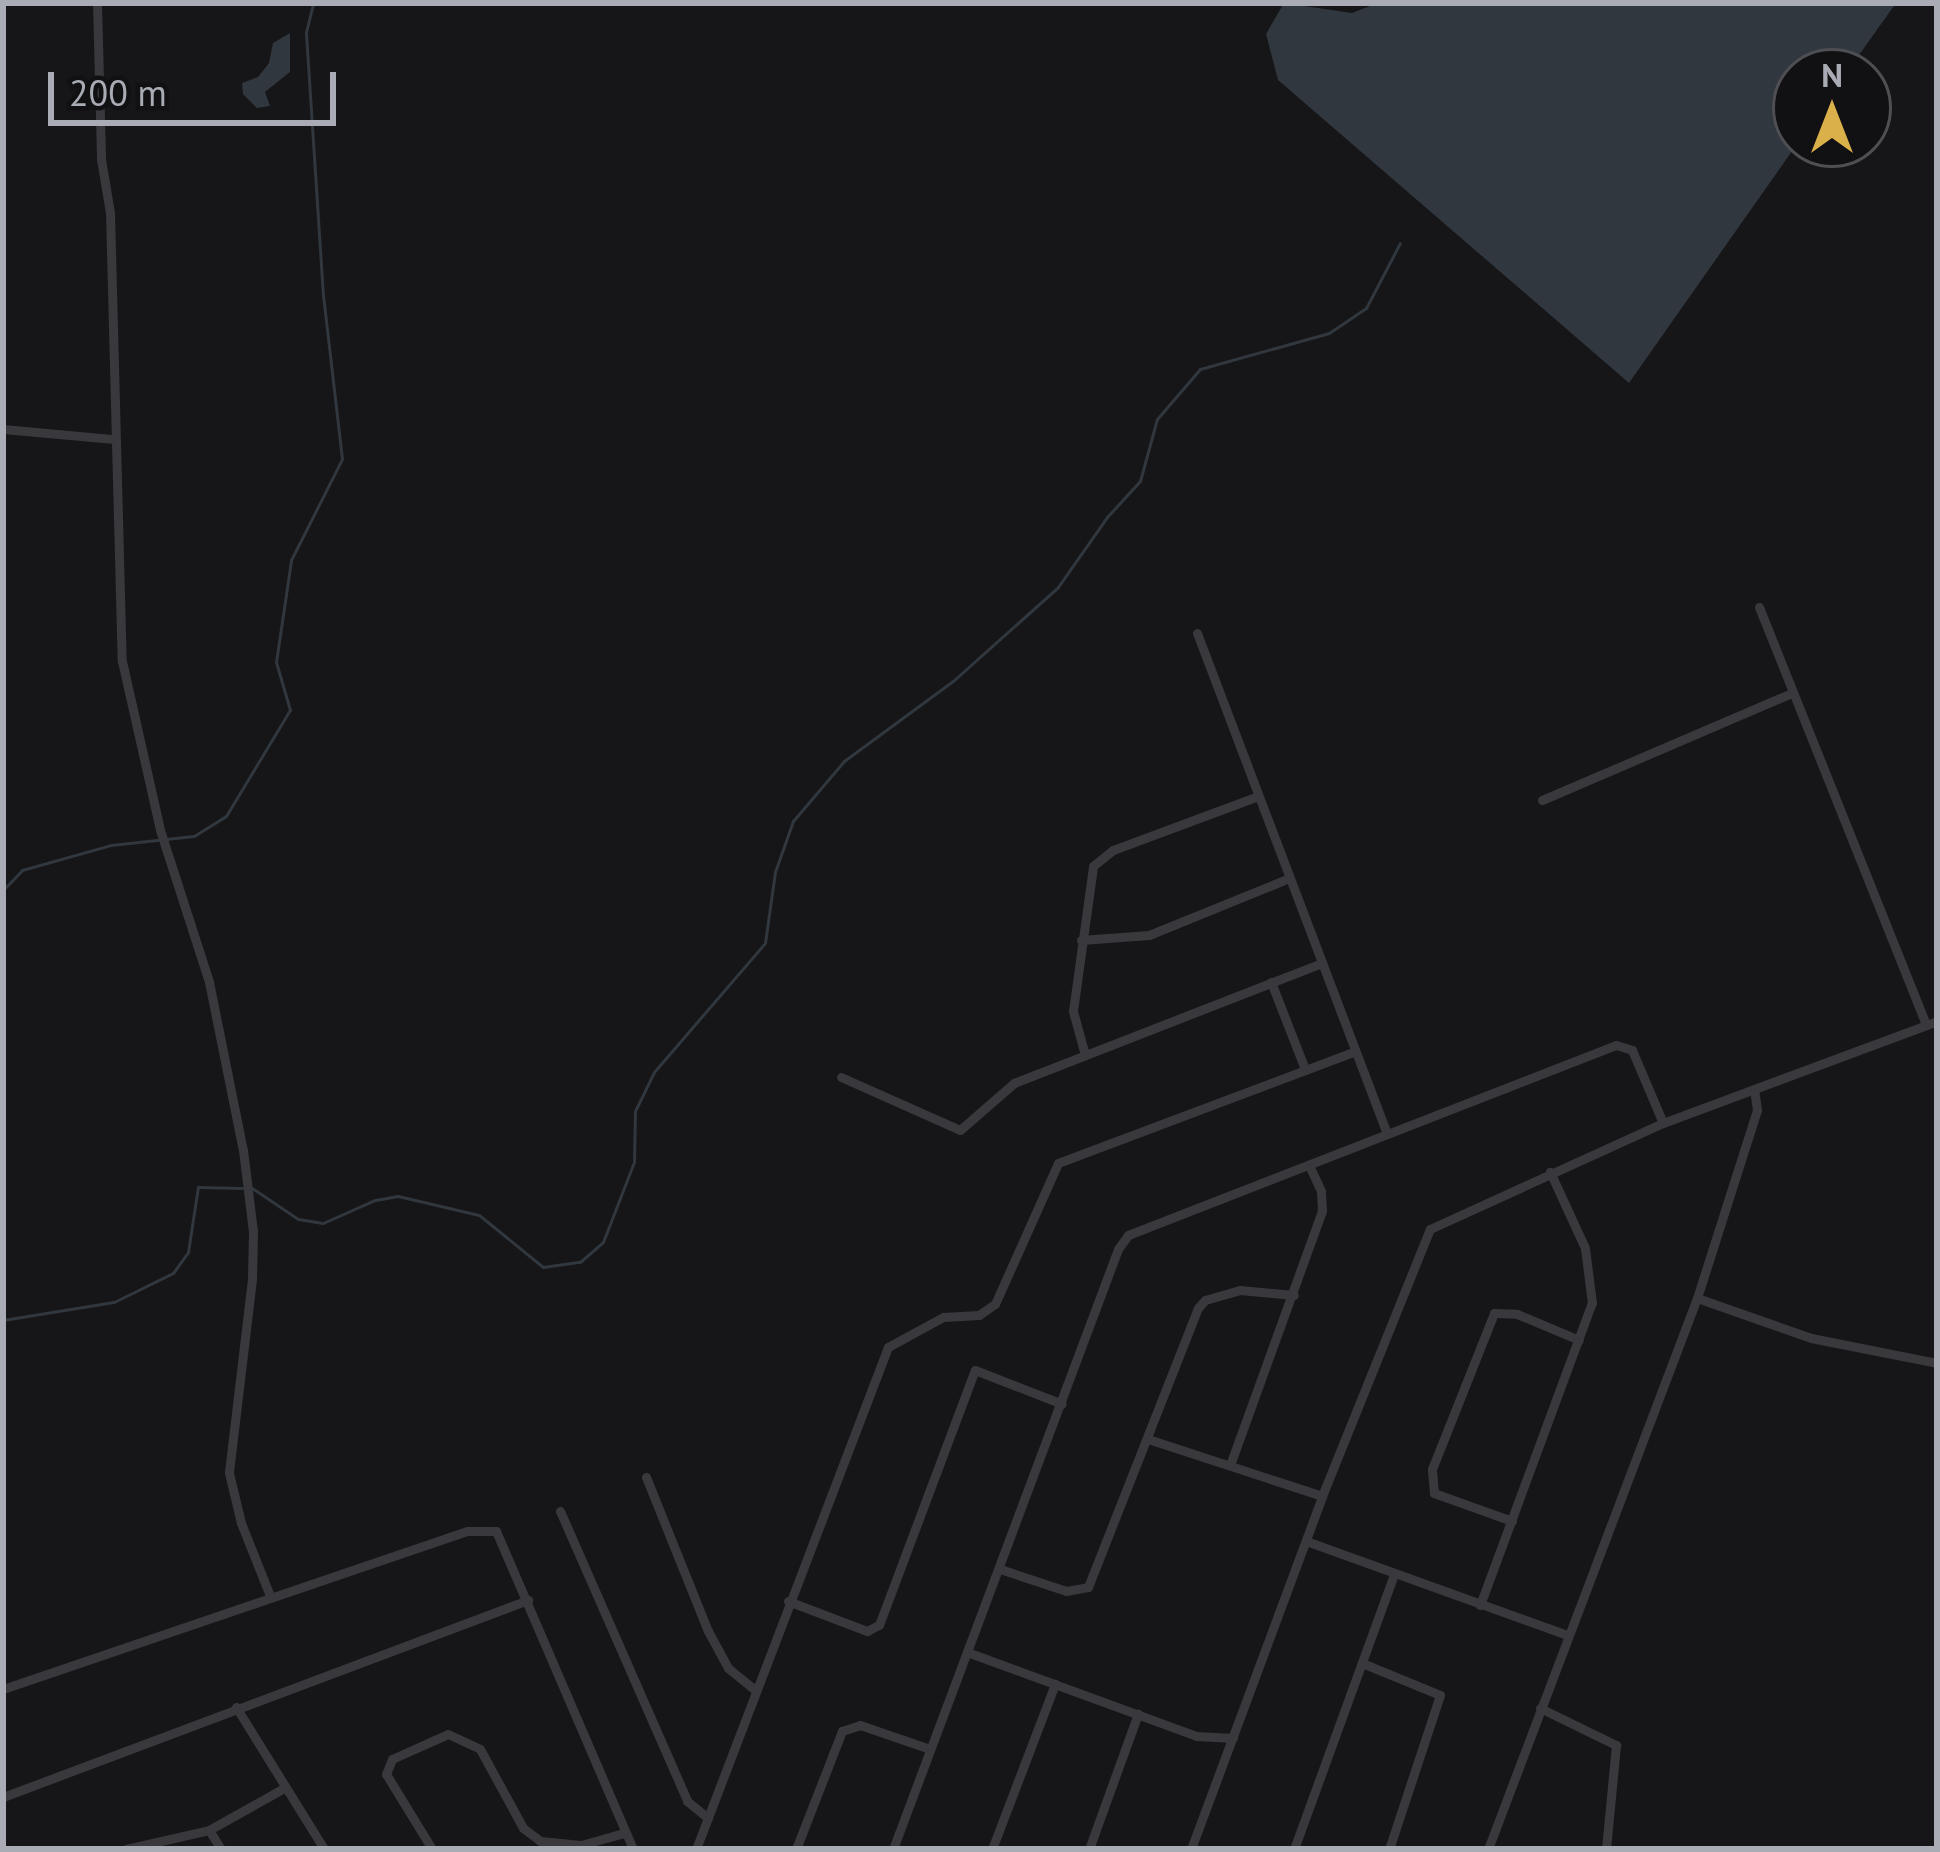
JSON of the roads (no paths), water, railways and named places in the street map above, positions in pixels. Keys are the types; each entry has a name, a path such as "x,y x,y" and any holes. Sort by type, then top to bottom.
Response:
{"street":[{"path":"97,3 101,159 110,212 112,439 122,661 164,847 209,982 243,1150 253,1231 230,1473 233,1500 269,1596"},
{"path":"3,429 112,439"},
{"path":"1190,1849 1424,1236 1438,1222 1663,1123 1931,1023 1759,608"},
{"path":"1197,632 1386,1131"},
{"path":"1542,800 1792,693"},
{"path":"1085,1055 1073,1011 1090,878 1101,856 1258,796"},
{"path":"1081,940 1142,937 1287,878"},
{"path":"841,1077 960,1130 1014,1083 1320,964"},
{"path":"1271,982 1305,1069"},
{"path":"893,1849 1118,1249 1128,1235 1386,1131 1619,1045 1632,1050 1663,1123"},
{"path":"695,1849 753,1688 888,1347 943,1317 980,1315 995,1304 1058,1163 1354,1052"},
{"path":"1488,1849 1697,1298 1757,1110 1754,1089"},
{"path":"1230,1465 1323,1204 1309,1165"},
{"path":"1480,1605 1592,1303 1592,1274 1550,1172"},
{"path":"1000,1569 1066,1591 1088,1587 1192,1319 1205,1300 1240,1290 1294,1295"},
{"path":"1697,1298 1810,1338 1937,1363"},
{"path":"1512,1521 1434,1493 1432,1469 1494,1313 1516,1314 1579,1340"},
{"path":"788,1600 867,1631 879,1625 975,1370 1061,1404"},
{"path":"1148,1439 1322,1496"},
{"path":"646,1477 708,1631 728,1668 753,1688"},
{"path":"560,1511 687,1801 708,1819"},
{"path":"3,1689 468,1531 496,1531 633,1849"},
{"path":"1306,1541 1567,1635"},
{"path":"1294,1849 1394,1574"},
{"path":"3,1797 236,1707 426,1643 528,1600"},
{"path":"967,1652 1196,1736 1233,1738"},
{"path":"1362,1663 1440,1695 1389,1849"},
{"path":"992,1849 1055,1684"},
{"path":"236,1707 325,1849"},
{"path":"1540,1708 1616,1745 1606,1849"},
{"path":"1089,1849 1138,1714"},
{"path":"796,1849 842,1731 860,1724 930,1749"},
{"path":"432,1849 386,1774 392,1759 448,1734 480,1749 523,1828 540,1841 581,1845 624,1833"},
{"path":"126,1849 209,1830 284,1788"},
{"path":"209,1830 221,1849"}],"waterway":[{"path":"3,890 22,870 111,845 194,836 226,816 290,710 276,662 291,560 342,459 323,296 306,32 313,3"},
{"path":"252,1188 298,1219 323,1223 375,1200 398,1196 479,1215 543,1267 580,1262 603,1242 634,1162 635,1111 654,1072 765,943 775,872 793,821 844,761 953,681 1058,587 1107,517 1140,481 1157,419 1200,369 1329,333 1366,308 1400,243"},
{"path":"3,1320 114,1302 173,1273 188,1252 198,1187 242,1188"}]}
